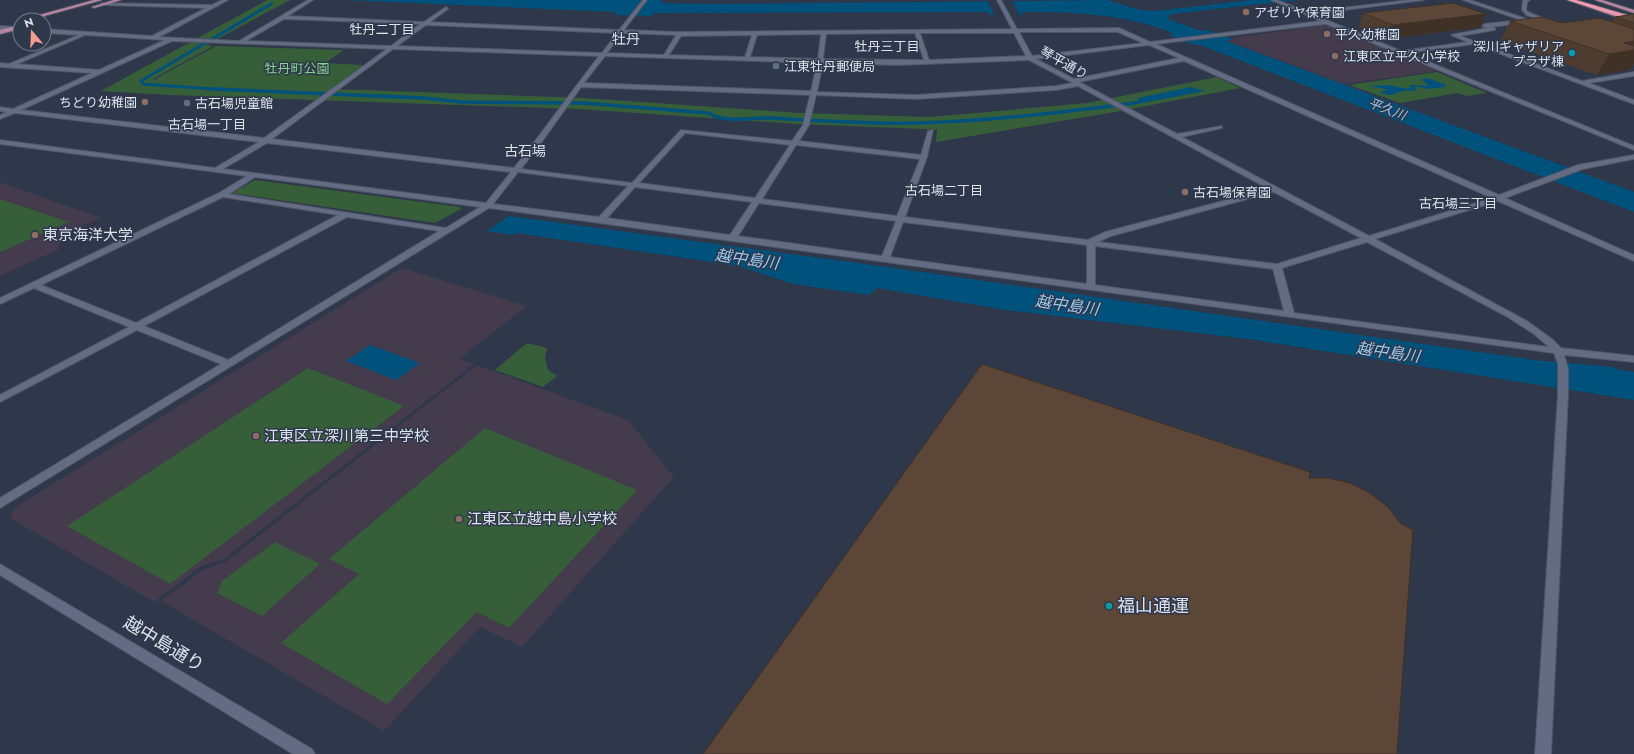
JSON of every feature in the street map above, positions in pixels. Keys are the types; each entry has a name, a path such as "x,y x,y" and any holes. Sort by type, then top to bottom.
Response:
{"highway":[{"path":"1570,0 1634,20"},
{"path":"1580,0 1634,13"}],"main road":[{"path":"52,13 101,2 119,0"},
{"path":"1597,0 1634,13"},
{"path":"52,17 101,2"},
{"path":"0,27 12,23"},
{"path":"0,32 12,29"}],"street":[{"path":"153,38 226,0"},
{"path":"240,42 311,0"},
{"path":"0,504 488,205 645,0"},
{"name":"琴平通り","path":"999,0 1030,58 1276,189 1536,332 1560,355"},
{"path":"1273,0 1634,148"},
{"path":"1307,13 1422,0"},
{"path":"1465,0 1527,20"},
{"path":"1528,0 1526,1 1524,10 1553,23"},
{"path":"101,2 214,6"},
{"path":"216,170 266,140 446,8"},
{"path":"282,17 679,34 1119,30 1634,258"},
{"path":"1540,18 1485,26 1493,29 1454,35 1634,102"},
{"path":"52,32 218,42 820,62 1030,58 1327,22"},
{"path":"0,27 12,29"},
{"path":"917,32 927,61"},
{"path":"747,60 755,33"},
{"path":"732,238 806,125 814,94 824,33"},
{"path":"0,70 86,34"},
{"path":"665,57 679,34"},
{"path":"0,117 172,39"},
{"path":"1402,52 1474,42"},
{"path":"1073,81 1184,59"},
{"path":"0,65 100,72"},
{"path":"1582,82 1634,74"},
{"path":"579,86 916,97 1056,88 1079,84"},
{"path":"0,109 516,170 1091,242 1277,267 1366,238 1499,198 1575,170 1634,157"},
{"path":"1177,136 1220,127"},
{"path":"601,220 683,131 924,157"},
{"path":"885,259 924,157 931,131"},
{"path":"0,142 601,220 1290,315 1560,355 1634,359"},
{"path":"0,301 222,195 254,175"},
{"path":"1091,242 1108,234 1276,189"},
{"path":"222,195 446,230"},
{"path":"0,399 345,215"},
{"path":"1091,242 1091,287"},
{"path":"1277,267 1290,315"},
{"path":"34,285 229,364"},
{"path":"1543,754 1563,394 1560,355"},
{"name":"越中島通り","path":"0,569 307,754"}],"shaded area":[{"name":"江東区立平久小学校","path":"1324,25 1330,26 1437,71 1344,84 1228,41 1235,40 1232,38"},
{"name":"東京海洋大学","path":"0,182 101,218 83,226 59,243 59,249 0,276"},
{"name":"江東区立深川第三中学校","path":"402,268 527,306 459,359 474,364 225,558 200,567 154,602 10,518 14,508"},
{"name":"江東区立越中島小学校","path":"477,365 628,420 674,477 522,647 480,627 384,731 161,601 203,570 227,561"}],"green space":[{"name":"牡丹町公園","path":"267,0 290,0 206,45 213,46 153,79 157,81 155,79 216,46 344,50 325,63 363,65 331,89 584,98 800,113 930,117 1087,103 1217,77 1240,88 1115,112 936,142 937,130 925,129 798,124 578,109 170,95 101,91"},
{"path":"1437,72 1487,93 1466,96 1458,93 1400,103 1349,85"},
{"path":"255,180 460,207 461,209 435,223 232,193"},
{"path":"0,199 69,222 0,252"},
{"path":"527,343 547,348 545,358 548,370 557,376 543,387 495,370"},
{"path":"308,368 404,406 170,584 67,526"},
{"path":"485,428 637,490 509,628 477,612 387,704 281,643 359,574 329,559"},
{"path":"275,542 320,564 262,616 217,593 222,581"}],"water":[{"name":"平久川","path":"346,0 662,0 661,3 715,4 1107,0 1141,10 1156,11 1250,0 1297,0 1172,14 1168,17 1170,20 1202,31 1208,30 1233,39 1226,41 1634,192 1634,212 1200,45 1194,45 1169,35 1173,33 1118,18 1099,15 1022,12 1023,15 990,15 987,12 654,13 652,16 615,15 616,12"},
{"path":"1428,78 1446,85 1445,87 1428,89 1415,86 1416,91 1405,91 1388,95 1379,91 1387,91 1385,89 1370,86 1387,85 1408,89 1411,88 1409,86 1410,85 1429,86 1421,79"},
{"path":"1191,87 1205,91 1137,104 1133,102 1138,101 1138,98"},
{"name":"越中島川","path":"509,216 887,267 1534,360 1614,367 1615,369 1634,372 1634,400 1248,339 1005,310 877,288 869,295 793,284 739,266 516,233 513,235 486,231"},
{"path":"370,345 420,363 396,380 346,361"}],"pier":[{"path":"987,0 1012,0 1020,16 995,16"}],"building":[{"path":"1453,3 1486,14 1392,25 1363,13"},
{"path":"1634,14 1634,23 1615,17"},
{"path":"1542,17 1562,23 1600,18 1634,29 1634,41 1624,43 1634,46 1634,50 1609,54 1510,21"},
{"name":"福山通運","path":"982,364 1310,472 1309,478 1328,478 1350,483 1370,493 1388,507 1400,523 1413,530 1397,754 703,754"}],"waterway":[{"path":"213,89 143,84 141,81 271,4"},
{"path":"213,89 424,98 461,102 583,103 708,113 732,119 773,118 882,123 945,122 1000,118 1135,103"},
{"path":"213,89 227,90"}],"place":[{"name":"アゼリヤ保育園","path":"1246,12"},
{"name":"平久幼稚園","path":"1327,34"},
{"name":"深川ギャザリア プラザ棟","path":"1572,53"},
{"name":"江東区立平久小学校","path":"1335,56"},
{"name":"江東牡丹郵便局","path":"776,66"},
{"name":"ちどり幼稚園","path":"145,102"},
{"name":"古石場児童館","path":"187,103"},
{"name":"古石場保育園","path":"1185,192"},
{"name":"東京海洋大学","path":"35,235"},
{"name":"江東区立深川第三中学校","path":"256,436"},
{"name":"江東区立越中島小学校","path":"459,519"},
{"name":"福山通運","path":"1109,606"}],"district":[{"name":"牡丹二丁目","path":"382,29"},
{"name":"牡丹","path":"626,39"},
{"name":"牡丹三丁目","path":"887,46"},
{"name":"古石場一丁目","path":"207,124"},
{"name":"古石場","path":"525,151"},
{"name":"古石場二丁目","path":"944,190"},
{"name":"古石場三丁目","path":"1458,203"}]}
